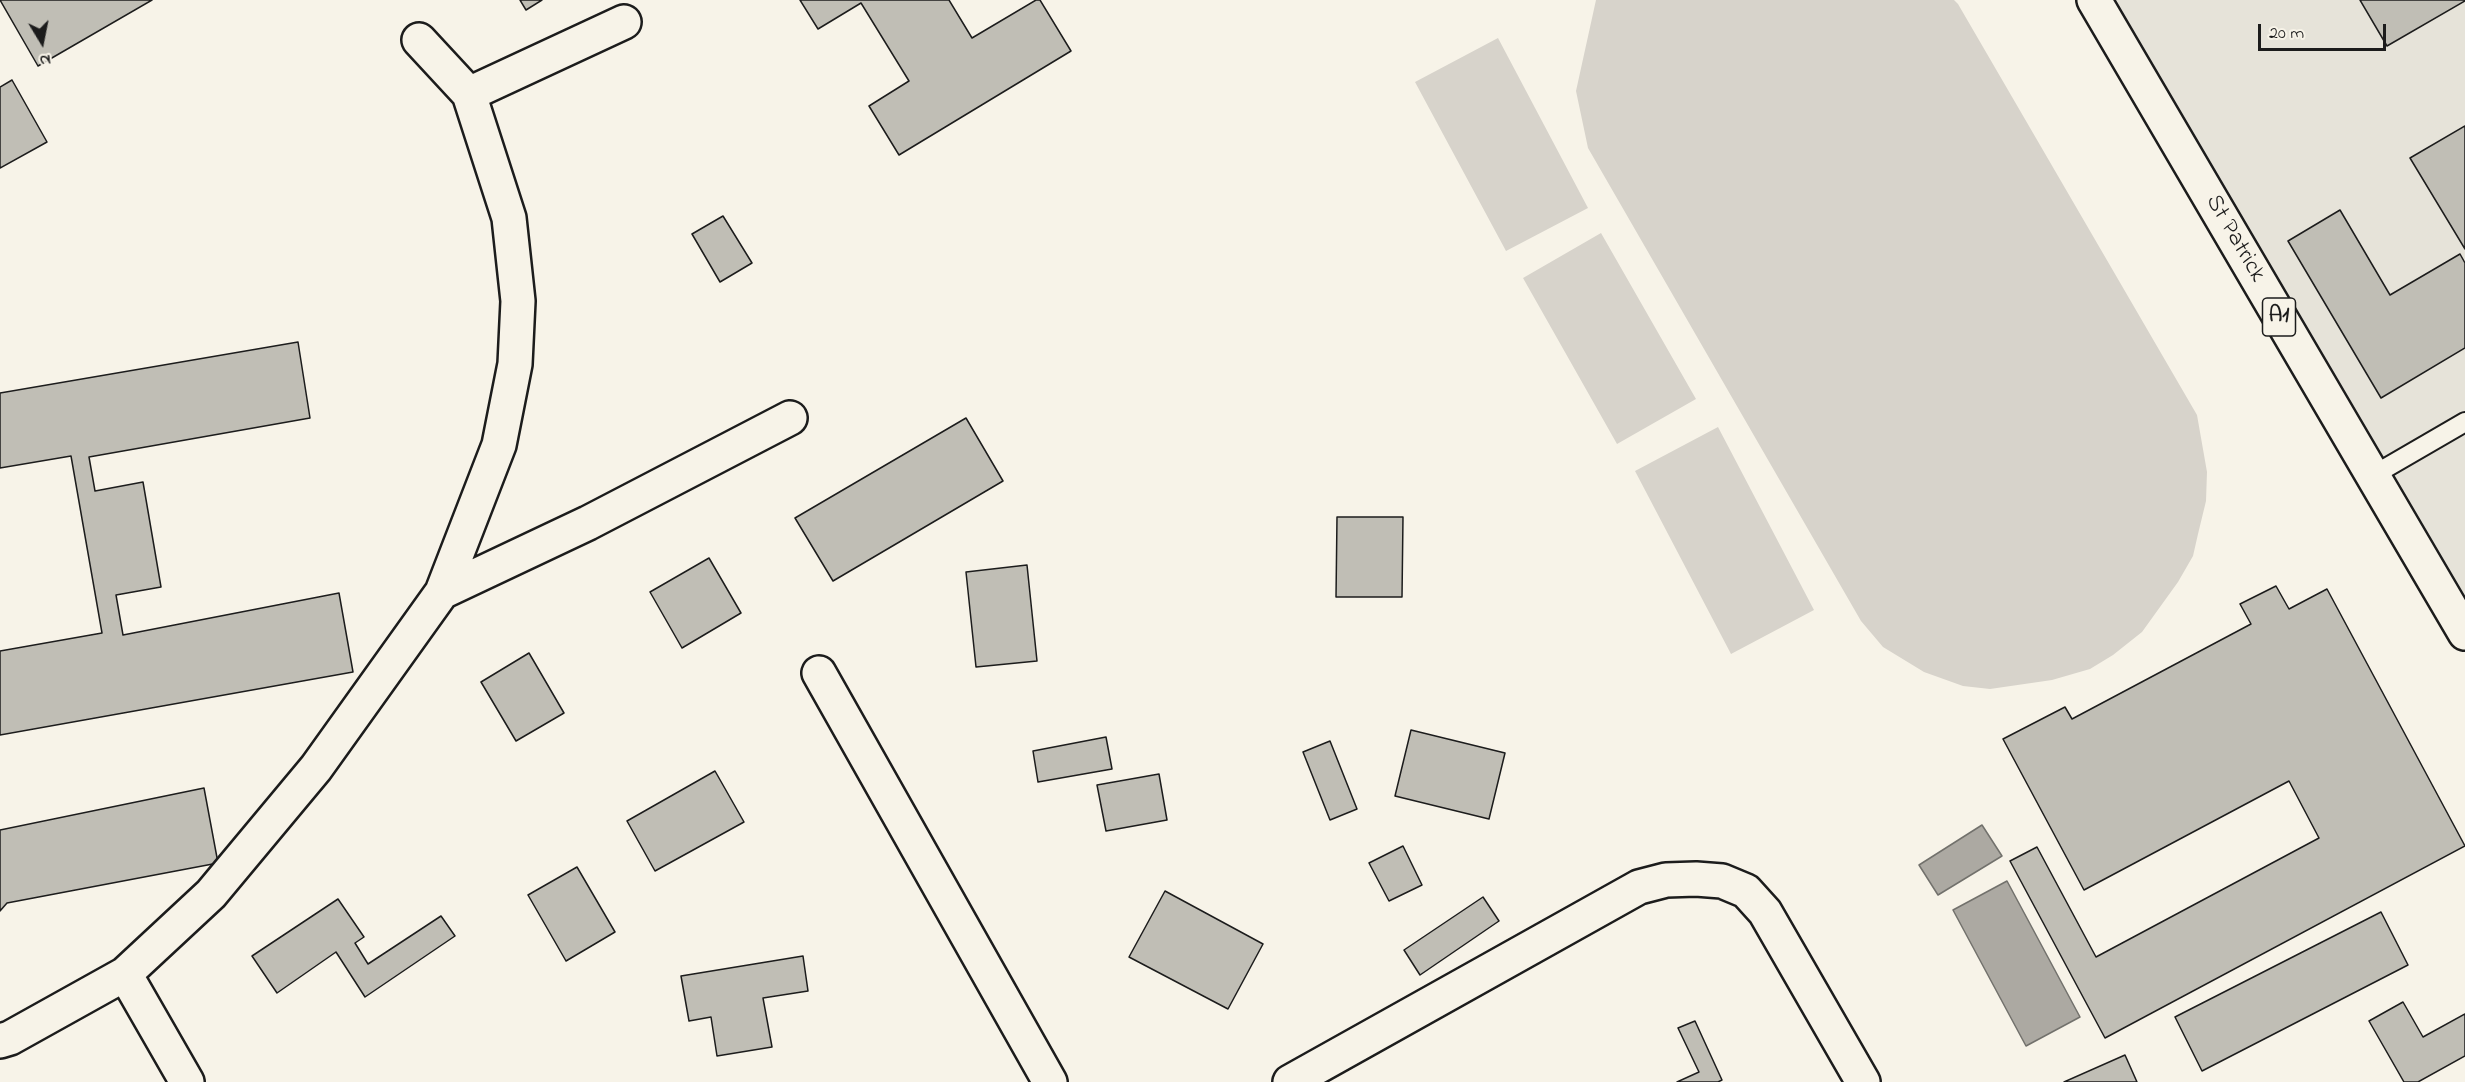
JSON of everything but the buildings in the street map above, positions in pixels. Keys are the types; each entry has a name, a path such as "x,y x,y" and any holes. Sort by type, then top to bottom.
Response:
{"main road":[{"name":"St Patrick","path":"2094,0 2465,633"},
{"path":"469,94 624,22"},
{"path":"0,1041 10,1038 125,974 212,894 316,768 442,592 499,445 515,364 518,302 508,218 469,94 419,40"},
{"path":"442,592 588,523 790,418"},
{"path":"819,673 1050,1082"},
{"path":"1290,1082 1639,887 1666,880 1696,879 1722,881 1746,891 1765,912 1863,1082"},
{"path":"125,974 187,1082"}],"lane":[{"path":"2372,476 2465,422"}],"shaded area":[{"path":"1596,0 1954,0 1958,4 2197,415 2207,472 2206,501 2193,556 2178,582 2142,632 2113,655 2090,669 2052,680 1990,689 1963,686 1924,672 1883,647 1861,621 1588,148 1576,91"},
{"path":"2094,0 2465,0 2465,633"},
{"path":"1498,38 1588,208 1506,251 1415,82"},
{"path":"1601,233 1696,399 1617,444 1523,278"},
{"path":"1718,427 1814,610 1731,654 1635,471"},
{"path":"1982,825 2002,856 1938,895 1919,865"},
{"path":"2007,881 2080,1017 2026,1046 1953,910"}]}
